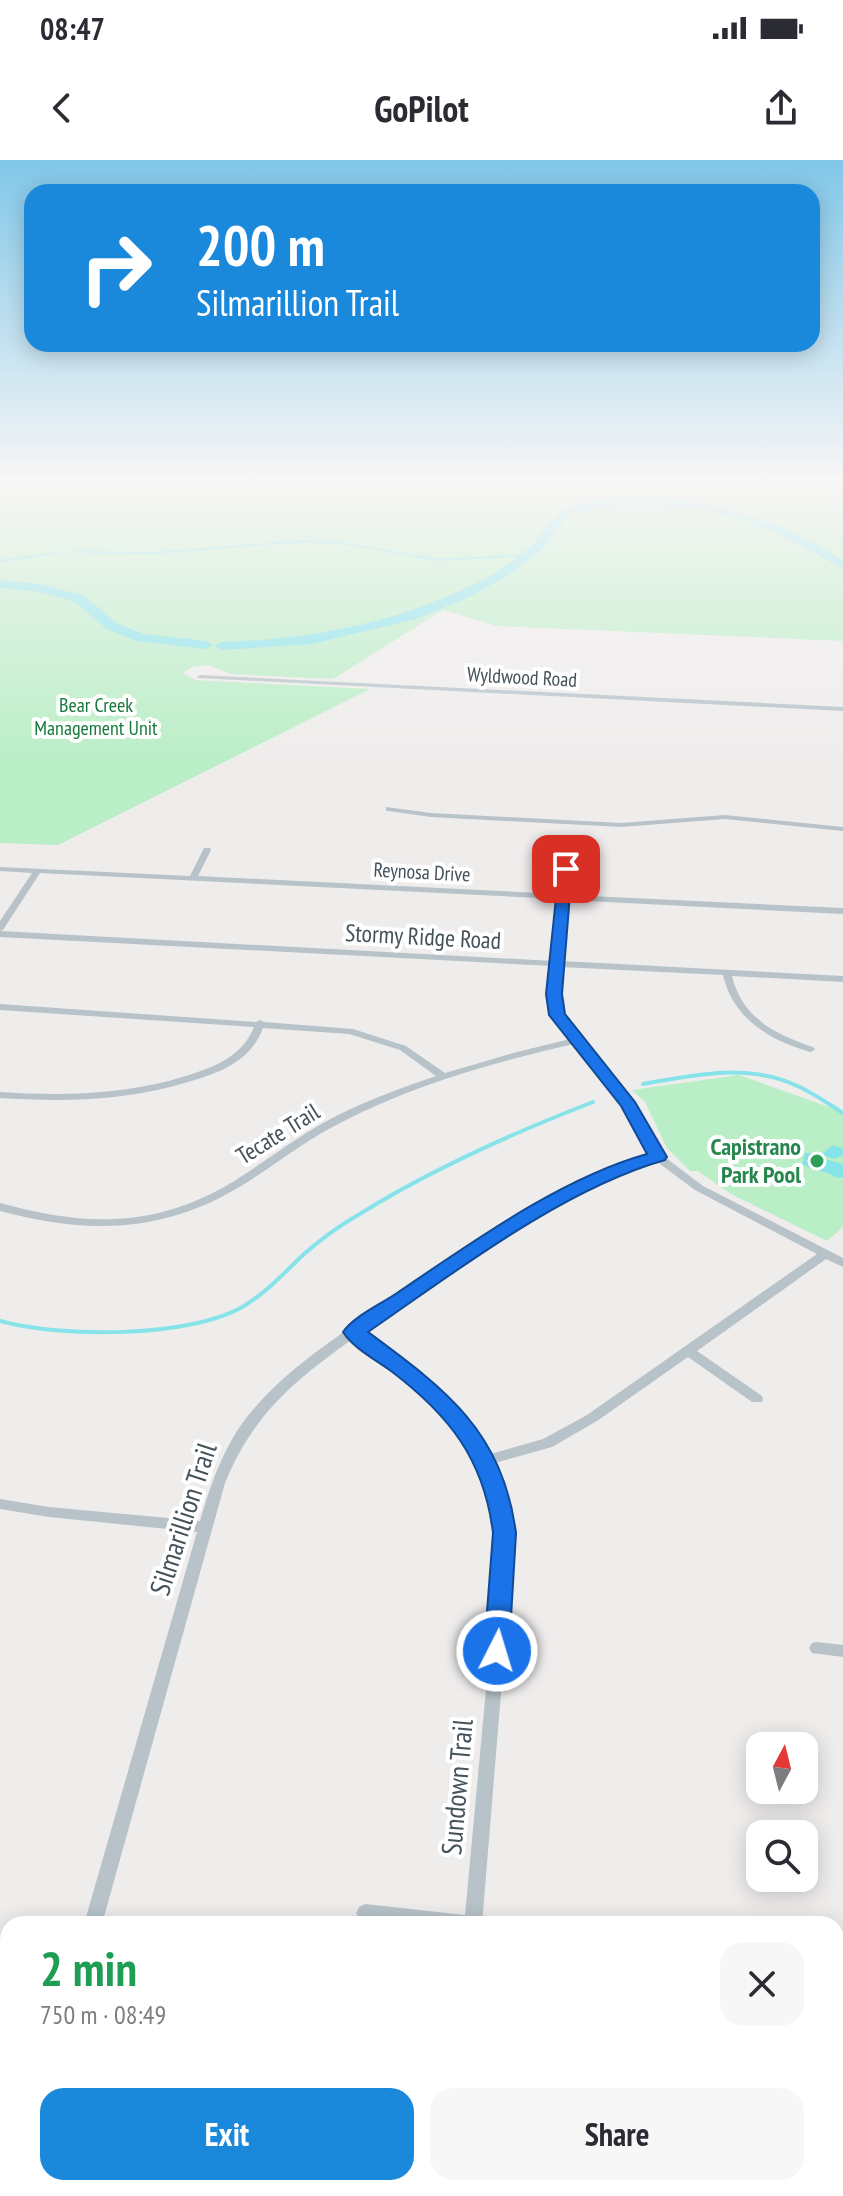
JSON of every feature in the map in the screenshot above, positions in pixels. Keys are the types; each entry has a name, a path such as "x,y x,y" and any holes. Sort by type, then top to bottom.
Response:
{"street":[{"name":"Wyldwood Road","path":"200,677 843,709"},
{"path":"389,809 431,815 576,823 634,824 725,817 843,829"},
{"path":"193,879 207,850"},
{"name":"Reynosa Drive","path":"0,869 843,911"},
{"path":"566,869 555,1008 575,1041 629,1105 658,1157 699,1188 843,1263"},
{"path":"0,931 37,871"},
{"name":"Stormy Ridge Road","path":"0,931 843,979"},
{"path":"727,973 731,995 741,1010 789,1043 810,1049"},
{"path":"0,1007 328,1028 377,1037 415,1054 445,1077"},
{"path":"0,1095 86,1099 153,1091 212,1071 234,1059 251,1045 260,1023"},
{"name":"Tecate Trail","path":"0,1207 55,1222 98,1225 123,1224 179,1212 219,1194 296,1142 345,1116 513,1054 575,1041"},
{"name":"Silmarillion Trail","path":"95,1916 205,1527 229,1457 254,1418 293,1378 354,1332 473,1251 588,1183 627,1165 658,1157"},
{"path":"486,1461 563,1436 826,1254"},
{"name":"Sundown Trail","path":"354,1332 432,1391 456,1416 486,1461 502,1513 505,1560 473,1916"},
{"path":"688,1351 757,1399"},
{"path":"0,1504 49,1512 205,1527"},
{"path":"817,1648 843,1651"},
{"path":"365,1913 394,1916"}],"green space":[{"name":"Bear Creek Management Unit","path":"0,575 843,575 843,641 497,626 443,610 333,679 231,674 208,665 192,667 183,673 195,680 370,689 58,845 0,843"},
{"path":"739,1075 843,1112 843,1227 827,1241 731,1194 698,1171 690,1171 667,1148 645,1102 632,1090"}],"water":[{"name":"Capistrano Park Pool","path":"833,1145 843,1149 843,1155 835,1159 824,1156 824,1159 843,1164 843,1177 837,1178 802,1164 805,1153 823,1153"}],"waterway":[{"path":"222,646 312,640 362,630 459,598 500,575"},
{"path":"0,584 39,588 78,598 113,627 142,638 206,645"},
{"path":"643,1084 720,1073 758,1074 801,1088 843,1113"},
{"path":"0,1321 56,1330 125,1332 192,1324 221,1317 244,1306 268,1288 304,1254 347,1221 418,1180 475,1152 593,1102"}],"place":[{"name":"Capistrano Park Pool","path":"817,1161"}],"route":[{"path":"497,1651 505,1560 504,1533 502,1513 486,1461 456,1416 432,1391 354,1332 473,1251 588,1183 627,1165 658,1157 629,1105 557,1015 554,994 566,869"}]}
